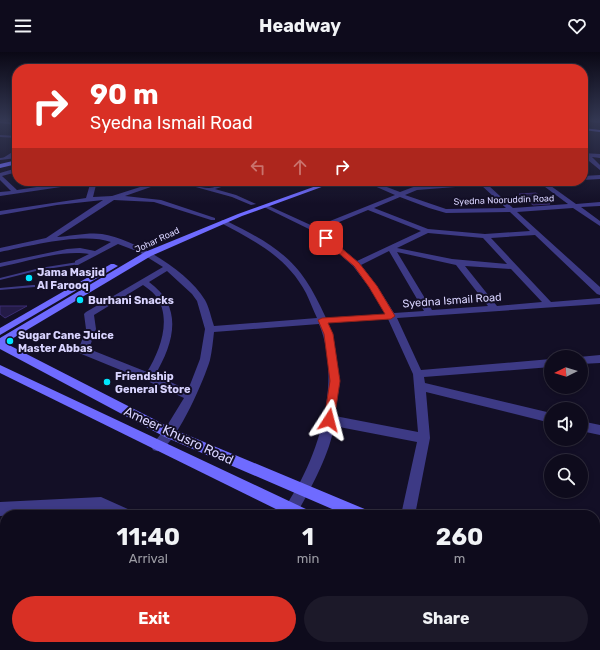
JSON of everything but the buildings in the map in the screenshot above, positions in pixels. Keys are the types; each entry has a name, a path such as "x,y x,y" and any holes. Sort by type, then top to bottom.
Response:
{"street":[{"path":"6,158 12,154"},
{"path":"588,156 600,156"},
{"path":"588,158 600,168"},
{"path":"0,162 12,159"},
{"path":"0,166 12,163"},
{"path":"0,176 12,172"},
{"path":"0,176 9,181 15,191"},
{"path":"588,178 600,177"},
{"path":"0,194 43,186"},
{"path":"89,200 93,186"},
{"path":"47,240 109,199 149,186"},
{"path":"198,186 262,204 315,230 356,264 373,286 391,316 418,374 420,386 424,438 409,510"},
{"path":"210,189 220,186"},
{"name":"Johar Road","path":"0,344 145,252 223,222 305,186"},
{"name":"Johar Road","path":"0,332 145,252 212,219 319,186"},
{"name":"Syedna Nooruddin Road","path":"378,186 431,207 446,211 511,210 600,204"},
{"path":"315,230 416,188 438,186"},
{"path":"485,186 600,292"},
{"path":"547,186 600,224"},
{"path":"0,213 89,200 129,198 155,200 212,219"},
{"path":"369,208 427,231 485,236 537,233"},
{"path":"223,222 267,245 292,266 310,292 328,334 335,381 326,437 303,490 291,510"},
{"path":"356,264 427,231"},
{"path":"0,250 47,240 100,236 118,241 145,252 168,267 195,292 201,301 210,329 205,359 191,396 169,433 157,446"},
{"path":"485,236 549,305"},
{"path":"78,263 118,241"},
{"path":"391,248 415,256 460,264 514,267"},
{"path":"391,248 430,314"},
{"path":"0,266 67,251 80,250 96,253"},
{"path":"460,264 495,309"},
{"path":"168,267 89,314 91,328 83,351 149,377 191,396"},
{"path":"144,282 161,296 169,319 168,333 165,344 158,364 149,377"},
{"name":"Syedna Ismail Road","path":"210,329 600,301"},
{"name":"Ameer Khusro Road","path":"0,344 169,433 350,510"},
{"path":"588,360 600,359"},
{"path":"418,374 544,364"},
{"name":"Ameer Khusro Road","path":"0,369 291,510"},
{"path":"420,386 544,416"},
{"path":"329,420 424,438"},
{"path":"588,427 600,430"},
{"path":"0,509 101,504 114,510"}],"lane":[{"path":"0,159 12,158"},
{"path":"0,279 40,269 78,263"},
{"path":"0,289 33,286"}],"place":[{"name":"Jama Masjid Al Farooq","path":"29,278"},
{"name":"Burhani Snacks","path":"80,300"},
{"name":"Sugar Cane Juice Master Abbas","path":"10,341"},
{"name":"Friendship General Store","path":"107,382"}],"route":[{"path":"326,238 356,264 373,286 391,316 322,320 328,334 335,381 329,420"}]}
